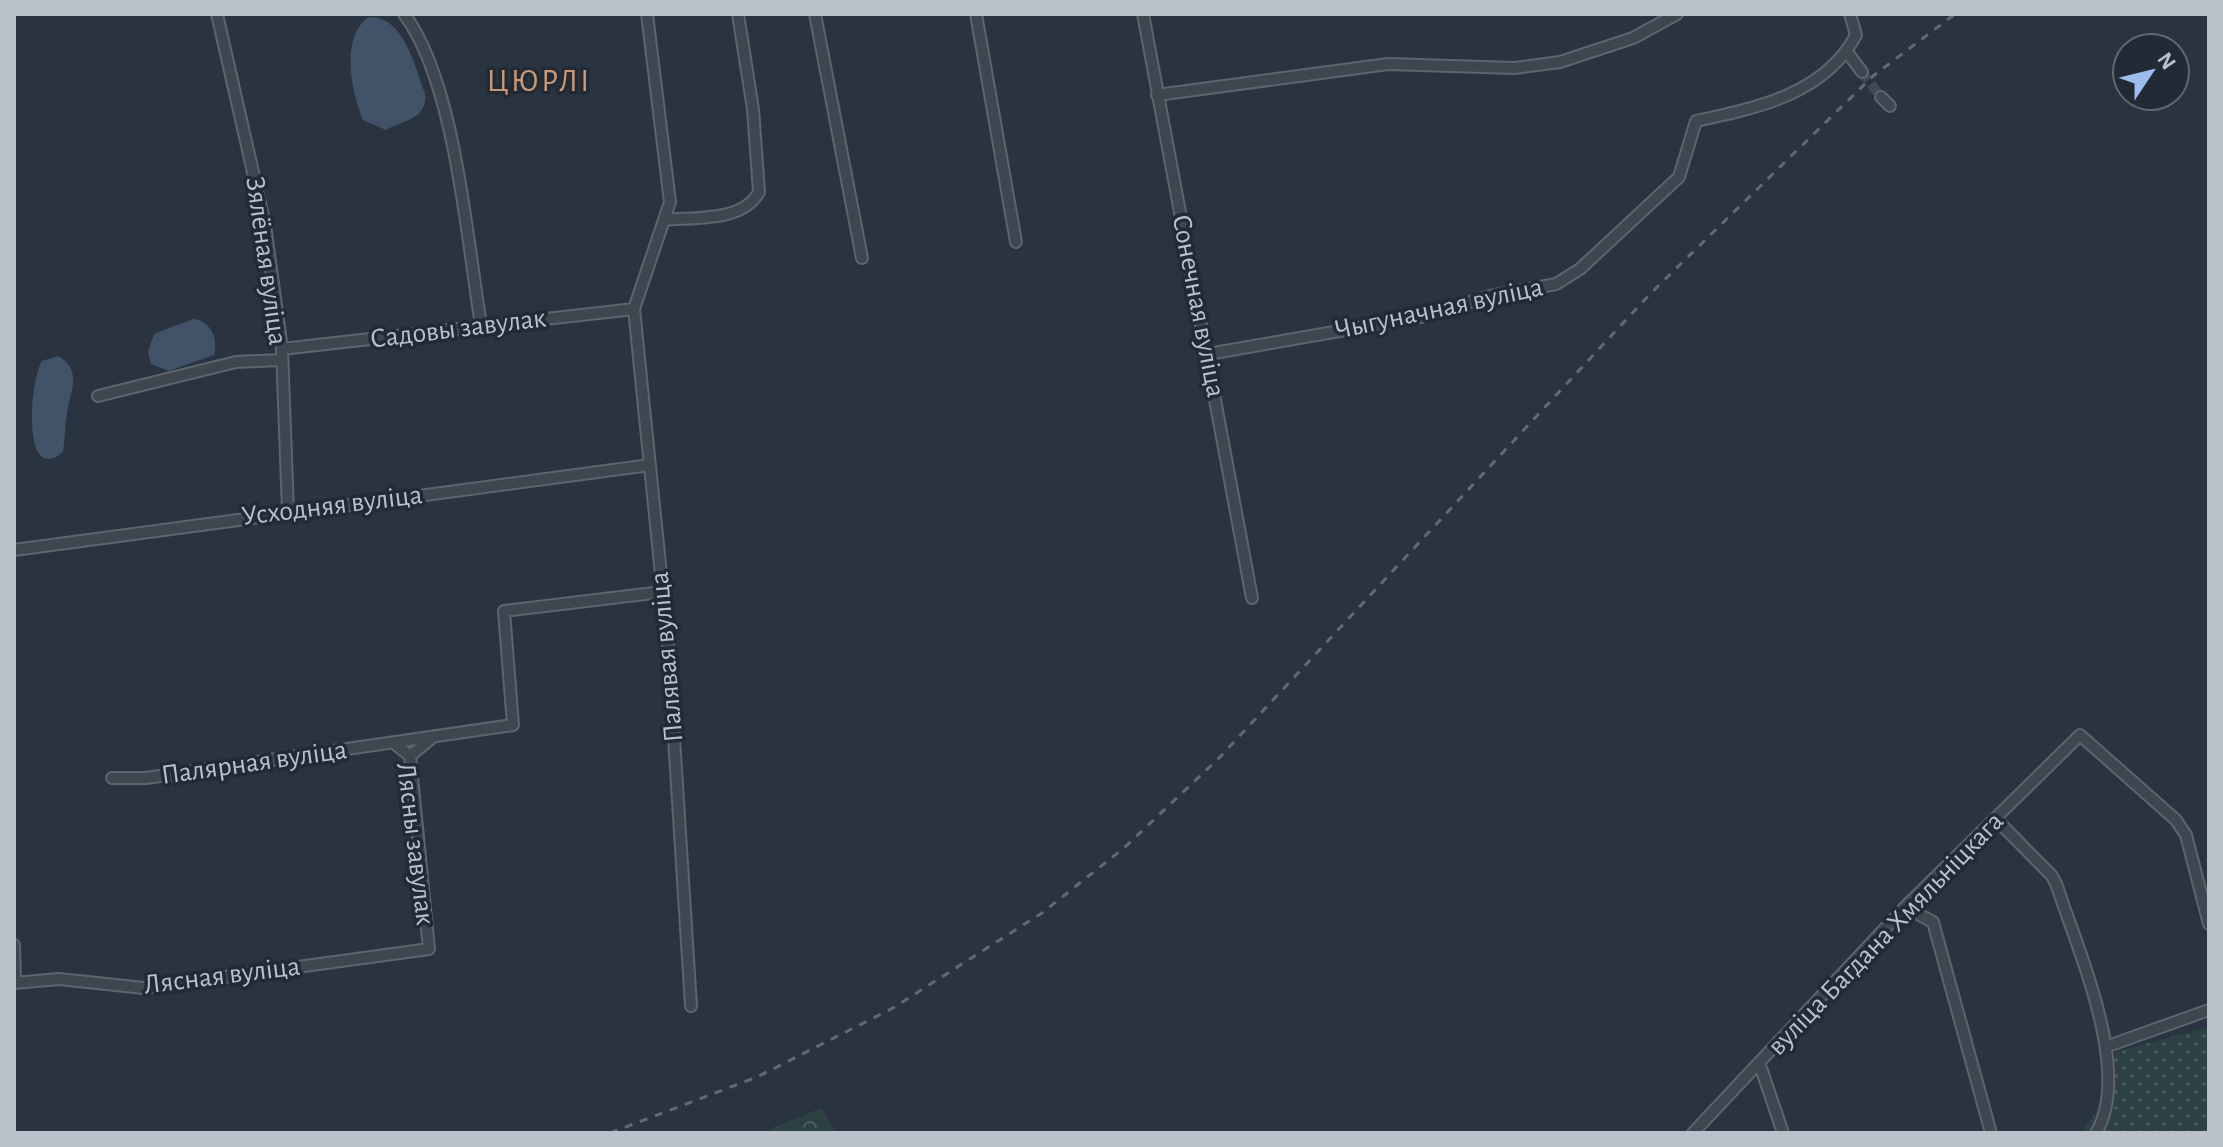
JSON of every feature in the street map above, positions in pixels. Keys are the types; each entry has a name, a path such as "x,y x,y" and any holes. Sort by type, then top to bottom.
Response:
{"street":[{"name":"Зялёная вуліца","path":"217,14 265,225 281,355 288,511"},
{"path":"404,14 434,67 452,148 481,325"},
{"path":"634,309 670,202 647,14"},
{"path":"665,220 735,212 754,200 759,192 753,109 738,14"},
{"path":"815,14 862,258"},
{"path":"976,14 1016,242"},
{"name":"Сонечная вуліца","path":"1143,14 1252,598"},
{"path":"1157,95 1371,66 1515,68 1560,62 1633,38 1677,14"},
{"path":"1850,14 1856,35 1847,52 1862,72"},
{"name":"Чыгуначная вуліца","path":"1208,354 1426,316 1490,296 1556,284 1580,269 1679,177 1696,121 1787,98 1847,52"},
{"path":"1881,97 1890,106"},
{"name":"Садовы завулак","path":"98,396 236,362 481,325 634,309"},
{"name":"Палявая вуліца","path":"634,309 662,592 691,1006"},
{"name":"Усходняя вуліца","path":"14,550 650,465"},
{"name":"Палярная вуліца","path":"112,778 146,778 513,725 504,611 662,592"},
{"path":"410,756 435,735"},
{"name":"вуліца Багдана Хмяльніцкага","path":"1693,1133 1905,907 2080,735 2176,820 2186,835 2209,924"},
{"name":"Лясны завулак","path":"395,744 410,756 429,949"},
{"path":"1996,819 2052,876 2057,886 2108,1046 2110,1078 2096,1133"},
{"path":"1905,907 1933,922 1991,1133"},
{"path":"14,945 15,983"},
{"name":"Лясная вуліца","path":"15,983 59,979 144,988 429,949"},
{"path":"2108,1046 2209,1010"},
{"path":"1760,1065 1783,1133"}],"green space":[{"path":"2209,1027 2209,1133 2080,1133 2105,1096 2115,1052"},
{"path":"821,1108 837,1133 762,1133"}],"water":[{"path":"369,17 381,19 399,33 412,56 425,93 425,102 419,113 386,130 363,120 352,80 354,37"},
{"path":"193,319 204,323 212,331 214,355 169,371 151,364 148,352 154,334"},
{"path":"58,356 71,369 73,383 63,452 50,459 40,455 35,443 32,407 42,361"}],"tunnel":[{"path":"1862,72 1881,97"}],"railway":[{"path":"610,1133 757,1077 893,1008 1042,913 1124,848 1220,757 1650,294 1873,76 1955,14"}],"district":[{"name":"ЦЮРЛІ","path":"539,81"}]}
